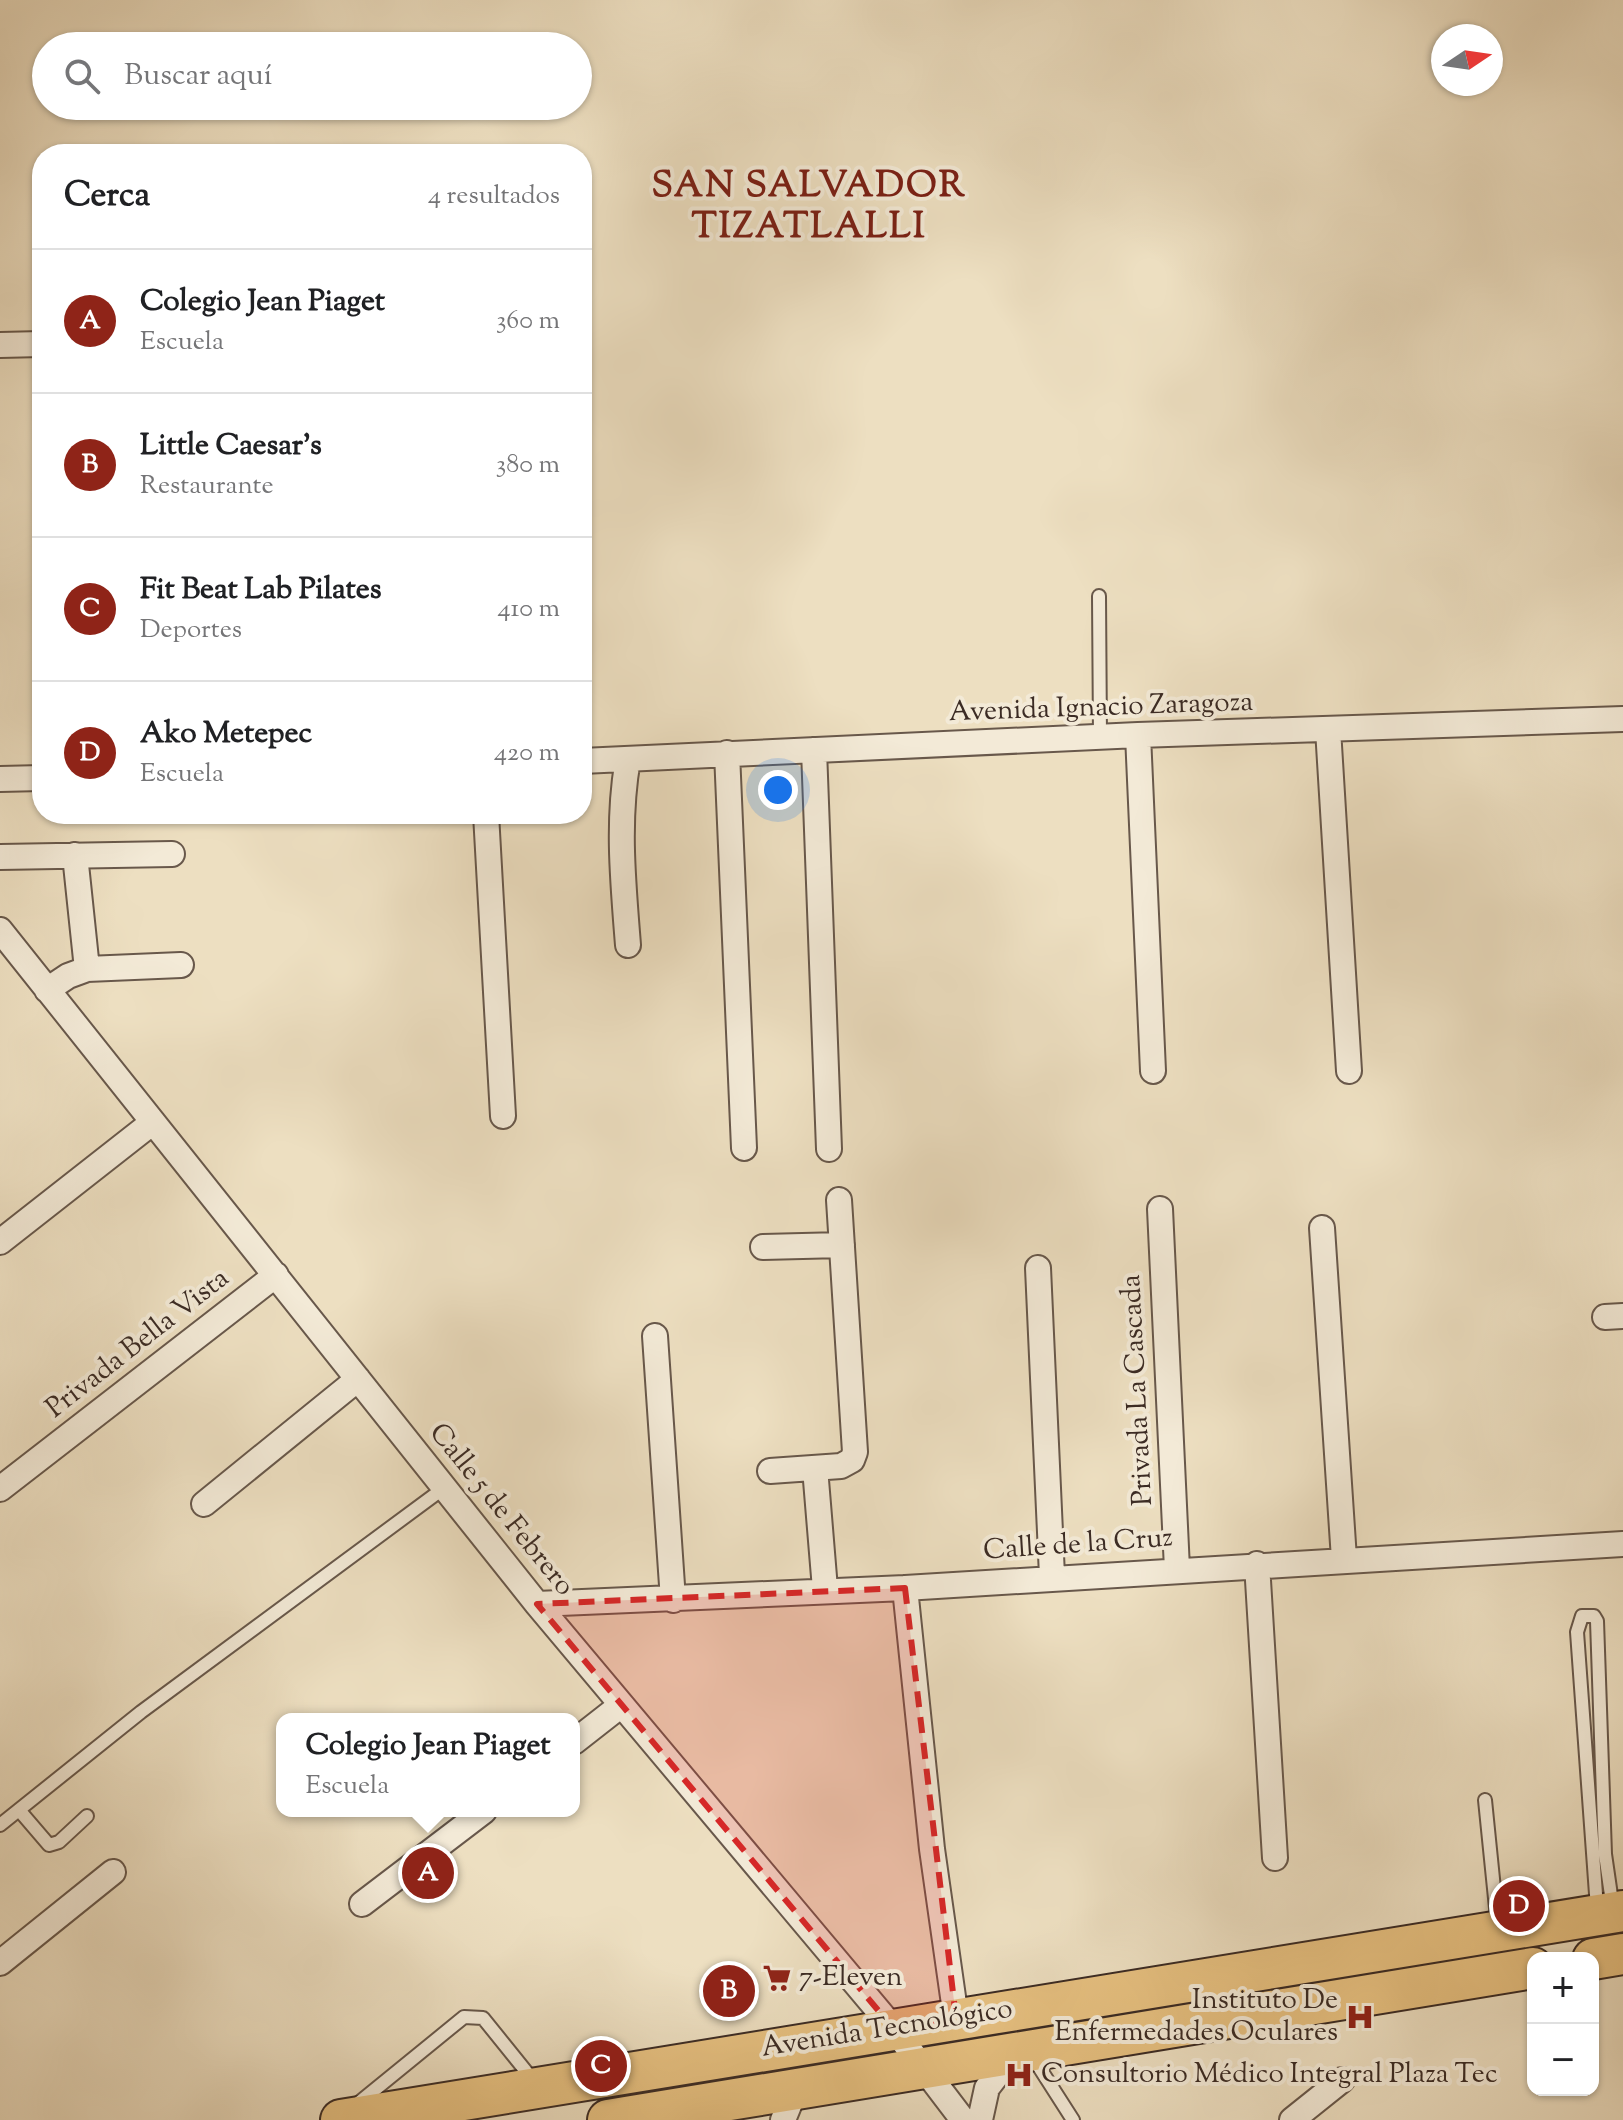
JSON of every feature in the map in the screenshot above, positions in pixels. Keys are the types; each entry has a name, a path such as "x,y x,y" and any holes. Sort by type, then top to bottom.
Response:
{"main road":[{"name":"Avenida Tecnológico","path":"340,2120 1611,1913"},
{"path":"1599,1958 1623,1954"},
{"name":"Avenida Tecnológico","path":"608,2120 790,2104 924,2068 1527,1969"}],"street":[{"path":"0,345 32,344"},
{"name":"Avenida Ignacio Zaragoza","path":"592,761 1138,735 1623,719"},
{"path":"1328,729 1349,1071"},
{"path":"1138,735 1153,1071"},
{"path":"814,750 829,1149"},
{"path":"727,753 744,1148"},
{"path":"628,759 621,796 621,861 628,945"},
{"path":"0,779 32,778"},
{"path":"487,824 503,1116"},
{"path":"0,857 172,854"},
{"path":"75,855 87,969"},
{"name":"Calle 5 de Febrero","path":"0,930 537,1604 893,2028 963,2120"},
{"path":"47,990 74,973 87,969 181,965"},
{"path":"0,1242 153,1122"},
{"path":"770,1471 847,1464 855,1452 839,1200"},
{"name":"Privada La Cascada","path":"1160,1209 1177,1569"},
{"path":"1322,1228 1344,1559"},
{"path":"763,1247 842,1245"},
{"path":"1038,1268 1052,1576"},
{"name":"Privada Bella Vista","path":"0,1489 276,1275"},
{"path":"655,1336 673,1600"},
{"path":"204,1504 358,1379"},
{"path":"815,1468 825,1589"},
{"name":"Calle de la Cruz","path":"537,1604 673,1600 825,1589 905,1588 1052,1576 1623,1544"},
{"path":"1257,1564 1275,1858"},
{"path":"905,1588 932,1849 956,2018"},
{"path":"580,1737 620,1706"},
{"path":"362,1904 476,1817"},
{"path":"0,1963 113,1872"},
{"path":"790,2104 815,2042"},
{"path":"980,2120 987,2088 1021,2051"},
{"path":"1292,2120 1342,2080"}],"lane":[{"path":"1099,596 1100,737"},
{"path":"0,1825 141,1712 444,1488"},
{"path":"1582,1616 1595,1617 1598,1624 1605,1854 1611,1913 1577,1632 1582,1616"},
{"path":"1485,1800 1498,1931"},
{"path":"19,1810 49,1845 59,1842 87,1816"},
{"path":"340,2120 464,2017 483,2018 538,2087"},
{"path":"1021,2051 1073,2120"}],"highlighted area":[{"path":"905,1588 956,2018 893,2028 537,1604"}],"place":[{"name":"Colegio Jean Piaget","path":"428,1873"},
{"name":"Ako Metepec","path":"1519,1906"},
{"name":"7-Eleven","path":"777,1978"},
{"name":"Little Caesar's","path":"729,1991"},
{"name":"Instituto De Enfermedades Oculares","path":"1360,2017"},
{"name":"Fit Beat Lab Pilates","path":"601,2066"},
{"name":"Consultorio Médico Integral Plaza Tec","path":"1019,2075"}],"district":[{"name":"SAN SALVADOR TIZATLALLI","path":"809,208"}]}
